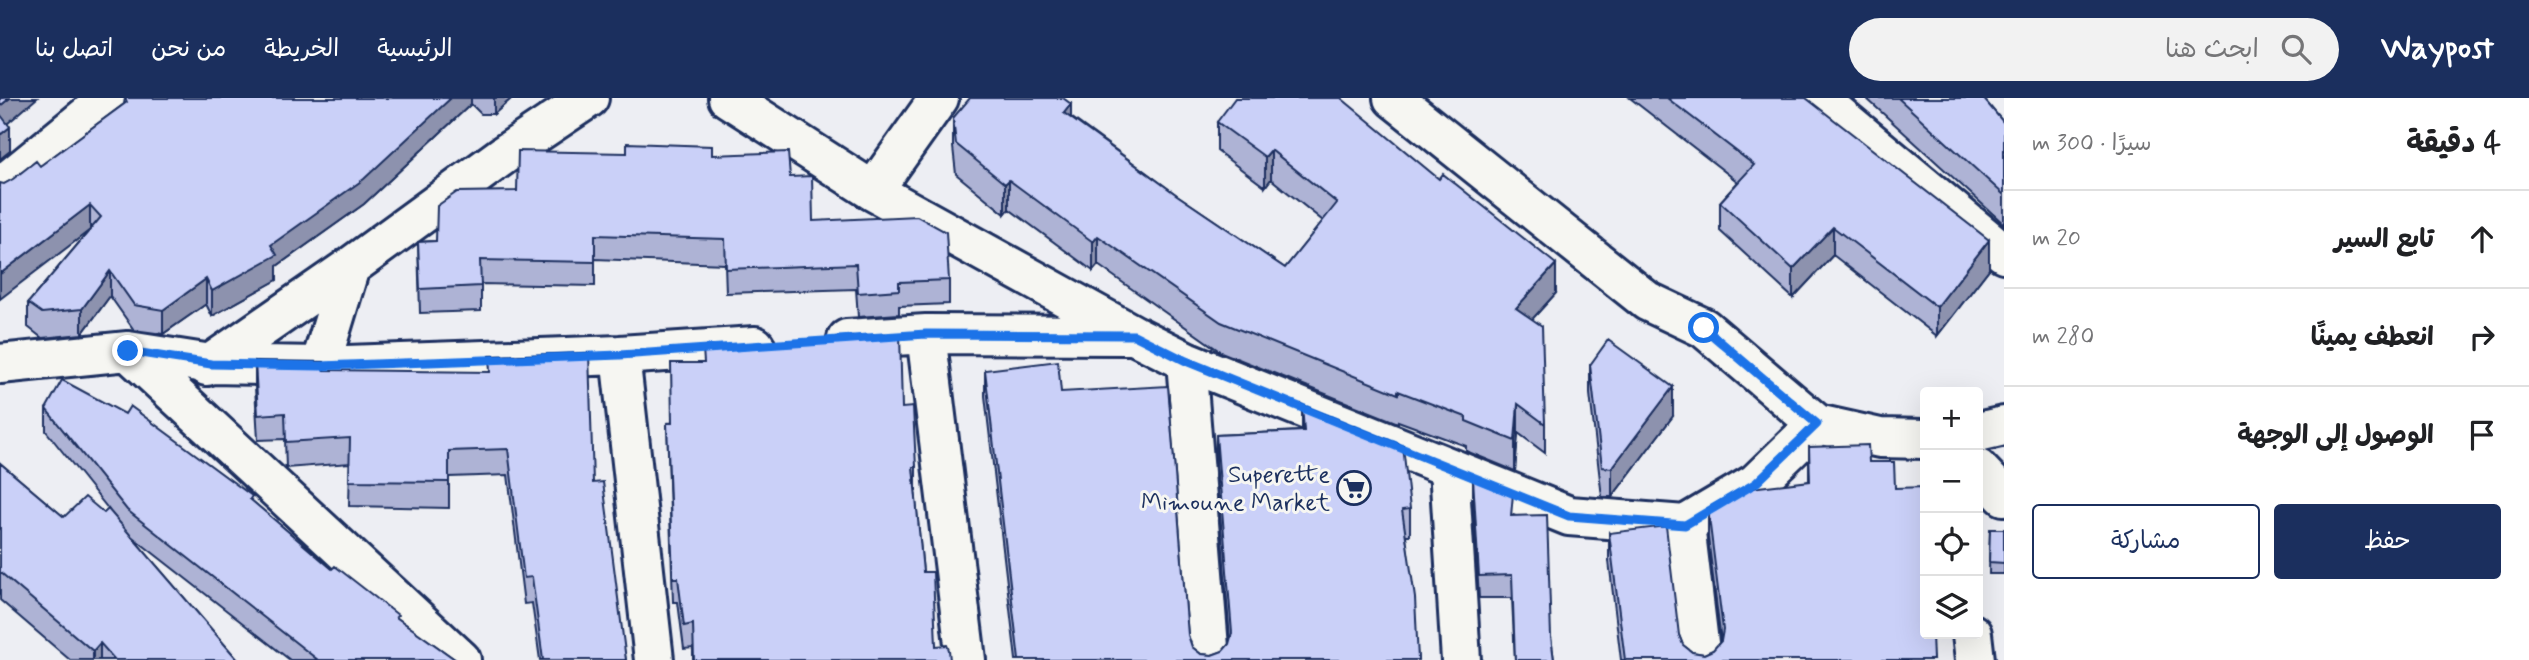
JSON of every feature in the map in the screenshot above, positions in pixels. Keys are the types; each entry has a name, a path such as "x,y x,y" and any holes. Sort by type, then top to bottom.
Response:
{"street":[{"path":"0,187 109,98"},
{"path":"158,381 211,364 505,154 589,98"},
{"path":"728,98 873,191 1186,361 1569,516 1685,525 1756,483 1817,424"},
{"path":"873,191 939,98"},
{"path":"1393,98 1647,301 1704,328 1817,424 1880,438 1920,439"},
{"path":"1818,98 2004,253"},
{"path":"320,366 350,267"},
{"path":"0,364 128,351 211,364 320,366 620,355 926,334 1134,335"},
{"path":"926,334 966,660"},
{"path":"128,351 461,660"},
{"path":"620,355 654,660"},
{"path":"1186,361 1210,660"},
{"path":"1983,431 2004,426"},
{"path":"1449,468 1461,660"},
{"path":"1983,475 2004,496"},
{"path":"1685,525 1701,660"},
{"path":"1973,639 1975,660"}],"building":[{"path":"0,98 10,98 0,106"},
{"path":"125,98 451,98 364,179 271,245 277,255 212,291 206,279 163,310 134,305 110,271 82,309 42,313 28,303 101,217 90,205 0,274 0,183 4,184 13,179 36,161 40,166 127,102"},
{"path":"970,98 1063,98 1071,104 1064,113 1177,195 1285,268 1337,203 1271,150 1265,157 1217,122 1235,98 1341,98 1439,179 1443,174 1556,264 1516,308 1542,326 1545,424 1518,404 1515,441 1466,421 1466,417 1398,391 1398,394 1221,322 1098,236 1093,242 1009,180 1005,184 956,144 953,118"},
{"path":"1667,98 1806,98 1989,240 1937,307 1833,227 1793,269 1720,202 1754,165"},
{"path":"1898,98 1983,98 2004,123 2004,195"},
{"path":"0,114 10,127 0,135"},
{"path":"627,143 712,146 712,155 788,152 790,177 812,176 813,221 917,216 946,232 949,280 899,282 899,290 858,293 856,264 726,269 725,239 595,235 595,262 480,260 481,286 420,289 418,242 436,241 437,206 457,192 517,191 518,151 627,153"},
{"path":"900,334 902,408 913,407 916,467 913,467 923,572 933,572 936,646 947,645 950,660 694,660 693,624 684,626 678,578 673,578 667,423 672,423 671,363 704,363 703,348"},
{"path":"1608,340 1673,387 1612,468 1602,467 1590,365"},
{"path":"589,353 593,483 603,482 626,660 543,660 532,577 524,578 508,449 449,451 449,482 349,481 350,438 286,442 285,413 258,415 255,361 324,362 324,370 490,372 489,356"},
{"path":"1058,361 1061,392 1168,386 1188,635 1192,647 1201,654 1212,655 1223,651 1229,644 1232,633 1216,435 1304,431 1302,405 1403,446 1410,509 1402,510 1415,598 1418,660 1019,660 985,370"},
{"path":"62,380 125,414 130,406 252,496 250,499 332,569 335,566 398,615 396,617 456,660 318,660 127,510 46,409"},
{"path":"1868,445 1869,462 1894,462 1895,488 1920,487 1920,639 1932,639 1933,660 1625,660 1609,533 1666,526 1679,635 1683,645 1692,652 1704,654 1713,650 1721,641 1723,630 1708,509 1742,489 1810,481 1809,447"},
{"path":"0,463 64,517 85,497 104,513 108,509 238,660 115,660 100,643 93,651 0,572"},
{"path":"1473,478 1513,494 1511,516 1547,515 1554,660 1515,660 1512,575 1479,576"},
{"path":"1990,529 2004,529 2004,563 1989,562"}],"place":[{"name":"Superette Mimoune Market","path":"1354,488"}],"route":[{"path":"128,351 211,364 320,366 620,355 926,334 1134,335 1186,361 1569,516 1685,525 1756,483 1817,424 1704,328"}]}
